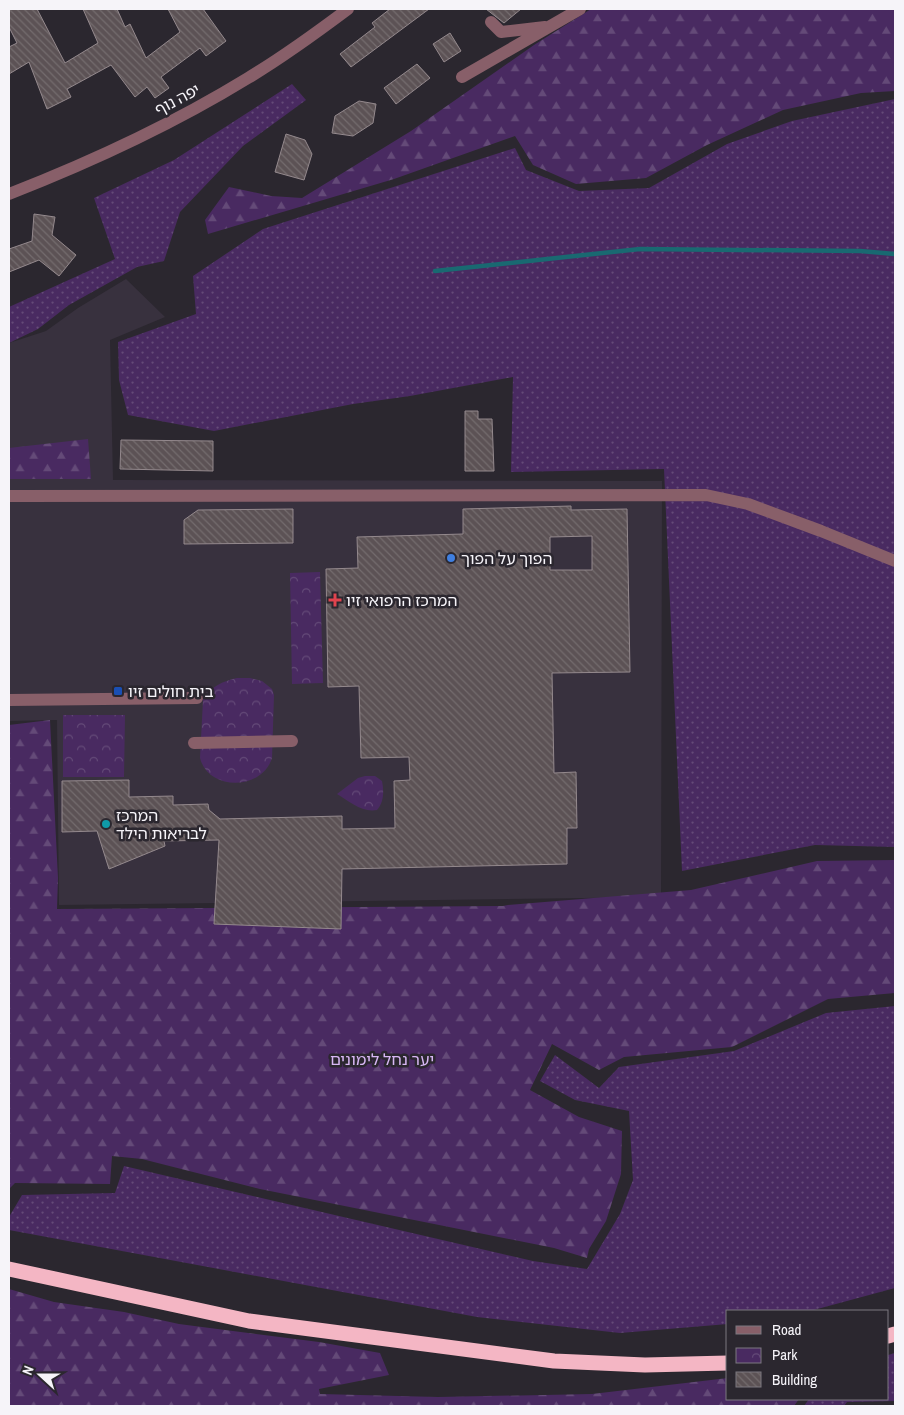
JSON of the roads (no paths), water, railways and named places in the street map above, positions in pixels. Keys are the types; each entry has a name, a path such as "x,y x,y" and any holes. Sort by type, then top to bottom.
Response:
{"highway":[{"path":"9,1269 249,1321 544,1360 645,1365 726,1363"}],"street":[{"name":"יפה נוף","path":"9,194 130,141 195,108 249,78 348,9"},
{"path":"462,77 580,9"},
{"path":"491,22 501,32 553,26"},
{"path":"9,496 706,495 748,504 895,560"},
{"path":"9,700 197,698"},
{"path":"194,743 292,741"}],"waterway":[{"path":"435,271 640,249 860,251 895,254"}],"place":[{"name":"הפוך על הפוך","path":"451,558"},
{"name":"המרכז הרפואי זיו","path":"335,600"},
{"name":"בית חולים זיו","path":"118,691"},
{"name":"המרכז לבריאות הילד","path":"106,824"}],"park label":[{"name":"יער נחל לימונים","path":"382,1059"}]}
